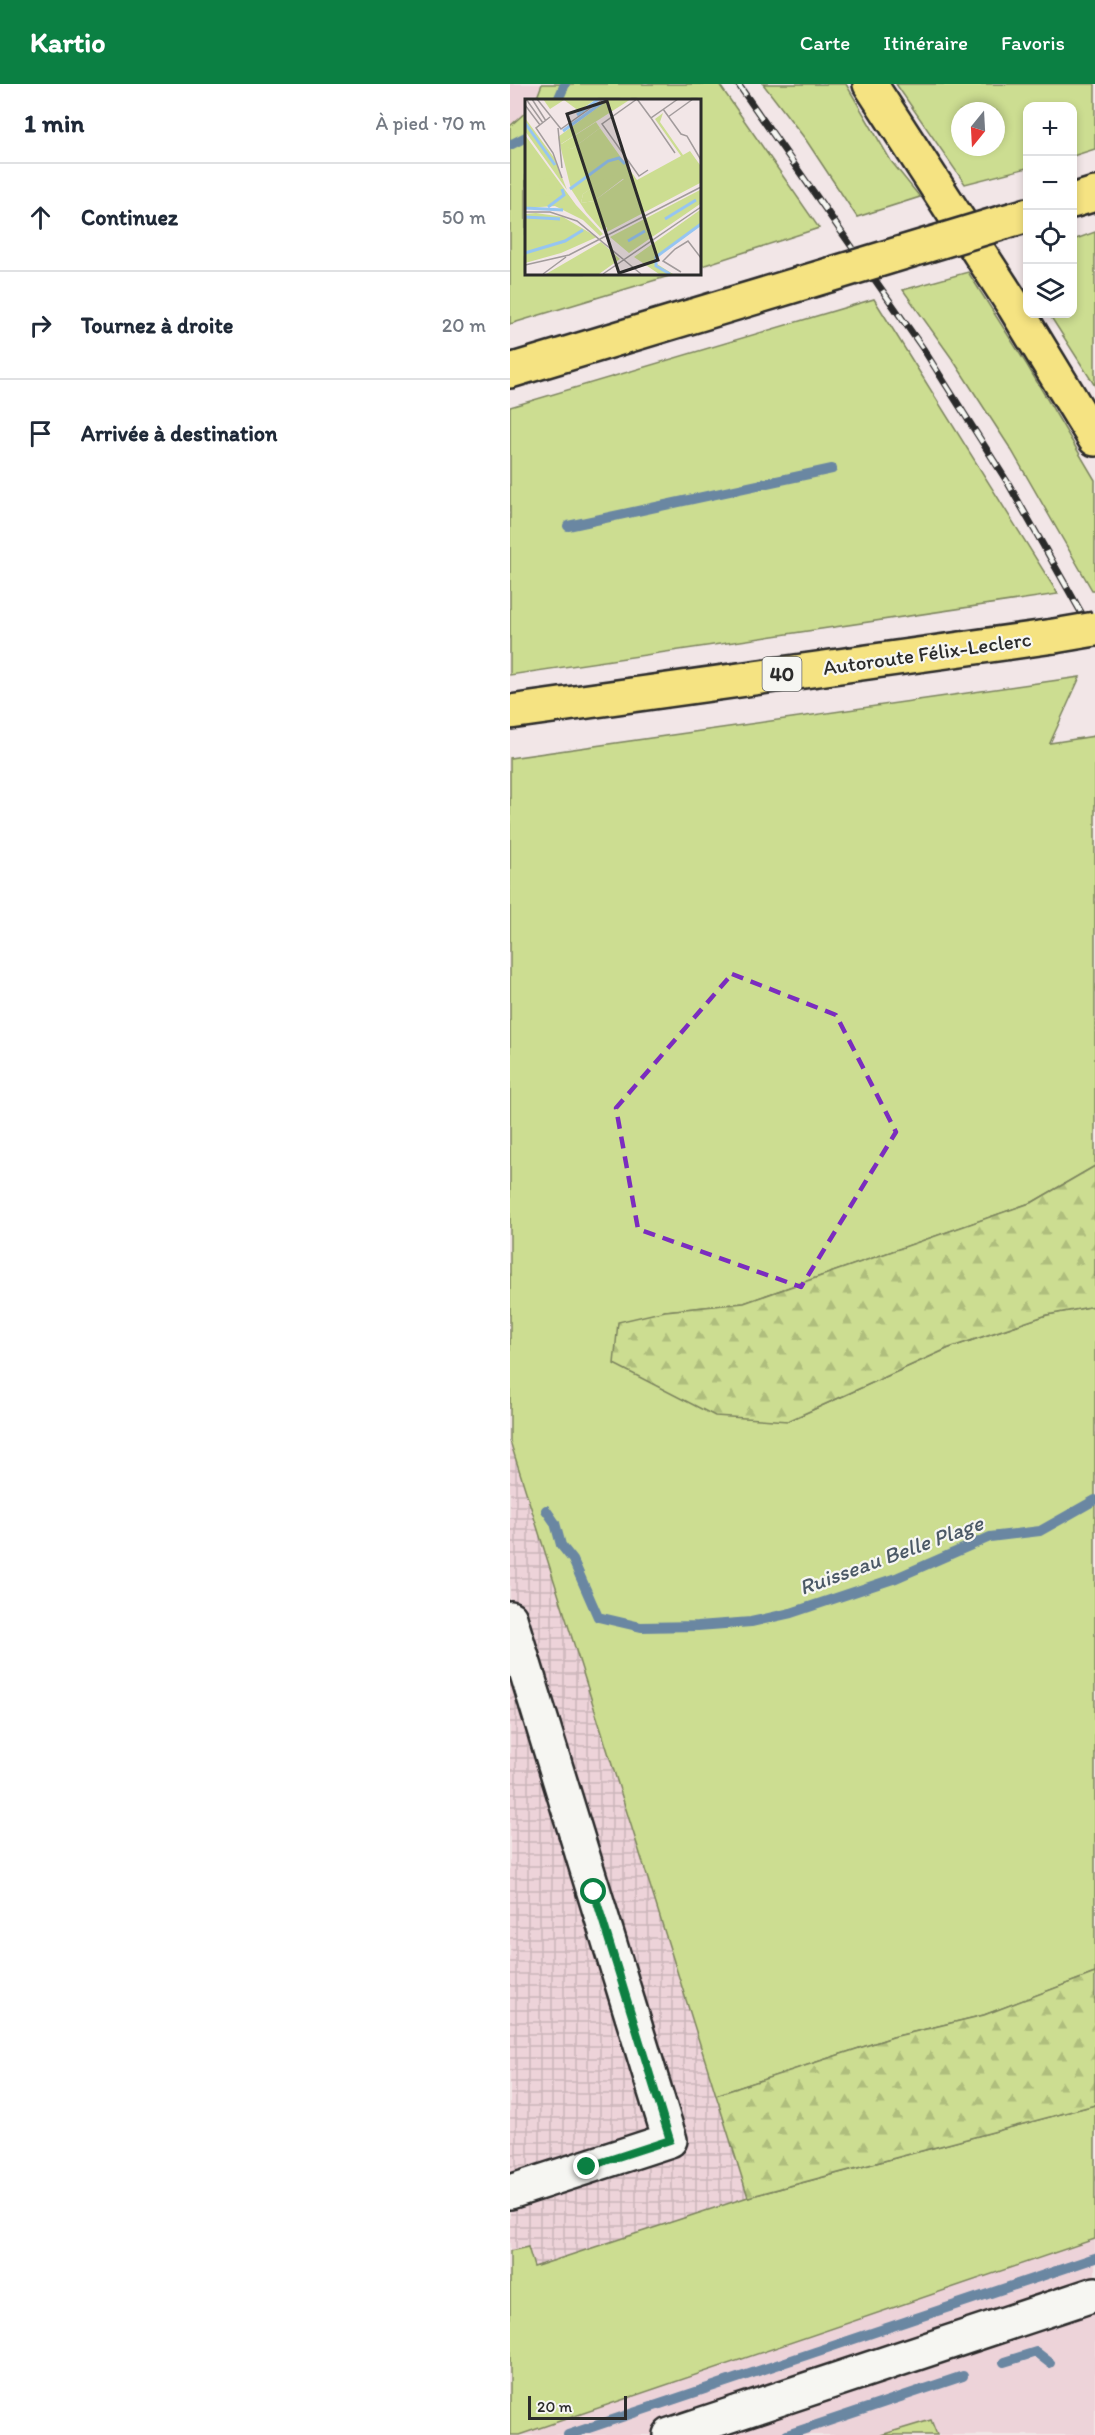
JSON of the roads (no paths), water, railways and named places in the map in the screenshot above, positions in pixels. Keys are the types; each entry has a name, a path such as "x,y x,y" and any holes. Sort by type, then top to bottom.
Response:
{"highway":[{"path":"870,84 1014,306 1095,439"},
{"path":"1077,199 1095,194"},
{"path":"510,371 1016,218"},
{"name":"Autoroute Félix-Leclerc","path":"510,712 1095,629"}],"lane":[{"path":"510,1618 670,2140 510,2192"},
{"path":"670,2435 1095,2294"}],"waterway":[{"path":"558,99 565,84"},
{"path":"510,145 525,138"},
{"path":"568,526 832,469"},
{"name":"Ruisseau Belle Plage","path":"546,1510 555,1523 561,1545 573,1560 598,1617 641,1627 698,1626 751,1622 791,1613 896,1578 990,1537 1040,1531 1095,1500"},
{"path":"568,2435 1095,2258"},
{"path":"1004,2362 1036,2352 1050,2363"},
{"path":"787,2435 963,2376"}],"railway":[{"path":"738,84 924,350 1008,483 1095,637"}]}
